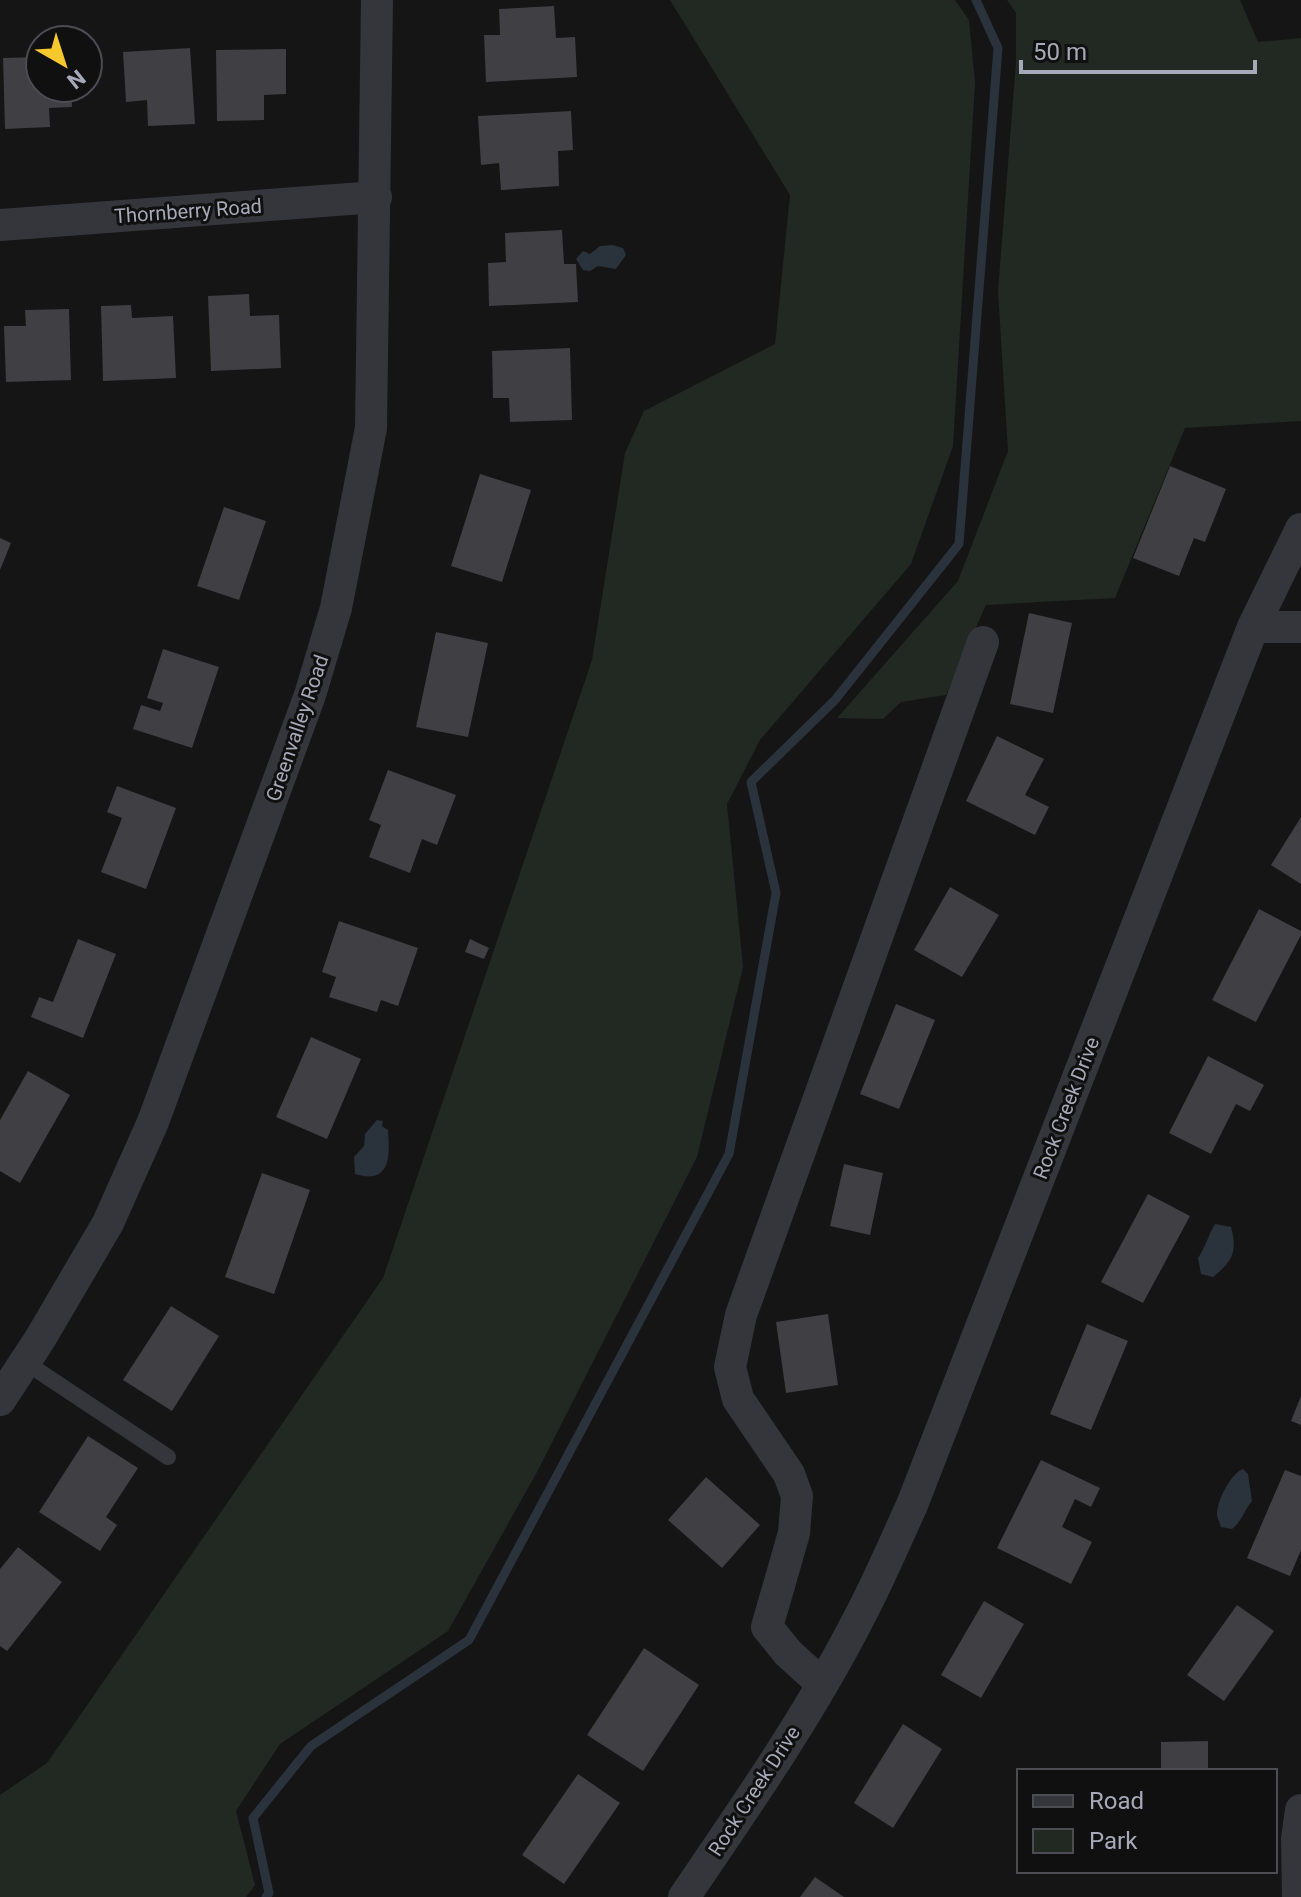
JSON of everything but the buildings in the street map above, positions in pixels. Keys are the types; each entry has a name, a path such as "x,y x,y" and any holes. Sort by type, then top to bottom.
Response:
{"street":[{"name":"Greenvalley Road","path":"0,1400 108,1223 153,1122 310,695 336,608 371,428 377,0"},
{"name":"Thornberry Road","path":"0,225 376,197"},
{"name":"Rock Creek Drive","path":"684,1897 757,1790 860,1617 912,1505 1253,627 1301,529"},
{"path":"1253,627 1301,627"},
{"path":"821,1683 788,1653 767,1627 794,1533 797,1496 789,1474 738,1399 730,1367 741,1315 983,642"},
{"path":"1298,1897 1297,1839 1301,1810"}],"lane":[{"path":"25,1362 168,1457"}],"green space":[{"path":"670,0 955,0 969,20 975,83 953,446 911,564 760,740 727,804 743,967 697,1157 537,1472 448,1631 280,1744 236,1811 255,1885 246,1897 0,1897 0,1795 47,1763 383,1278 592,660 625,453 644,411 775,344 790,195"},
{"path":"1007,0 1240,0 1258,42 1301,38 1301,421 1185,428 1115,598 986,605 946,695 901,702 883,719 837,718 958,581 1008,451 998,291 1016,62 1016,13"}],"shaded area":[{"path":"600,246 623,248 626,255 616,269 598,266 590,271 583,270 576,259 583,251 590,254"},
{"path":"377,1120 383,1121 382,1126 388,1130 386,1166 376,1175 355,1174 354,1157 364,1146 365,1134"},
{"path":"1215,1224 1231,1227 1234,1243 1229,1261 1213,1277 1201,1274 1198,1258"},
{"path":"1243,1469 1248,1474 1252,1501 1232,1529 1221,1527 1217,1514 1219,1502 1230,1482"}],"waterway":[{"path":"266,1897 269,1893 253,1818 311,1746 469,1640 729,1154 776,893 751,782 835,700 959,544 998,48 976,0"}]}
